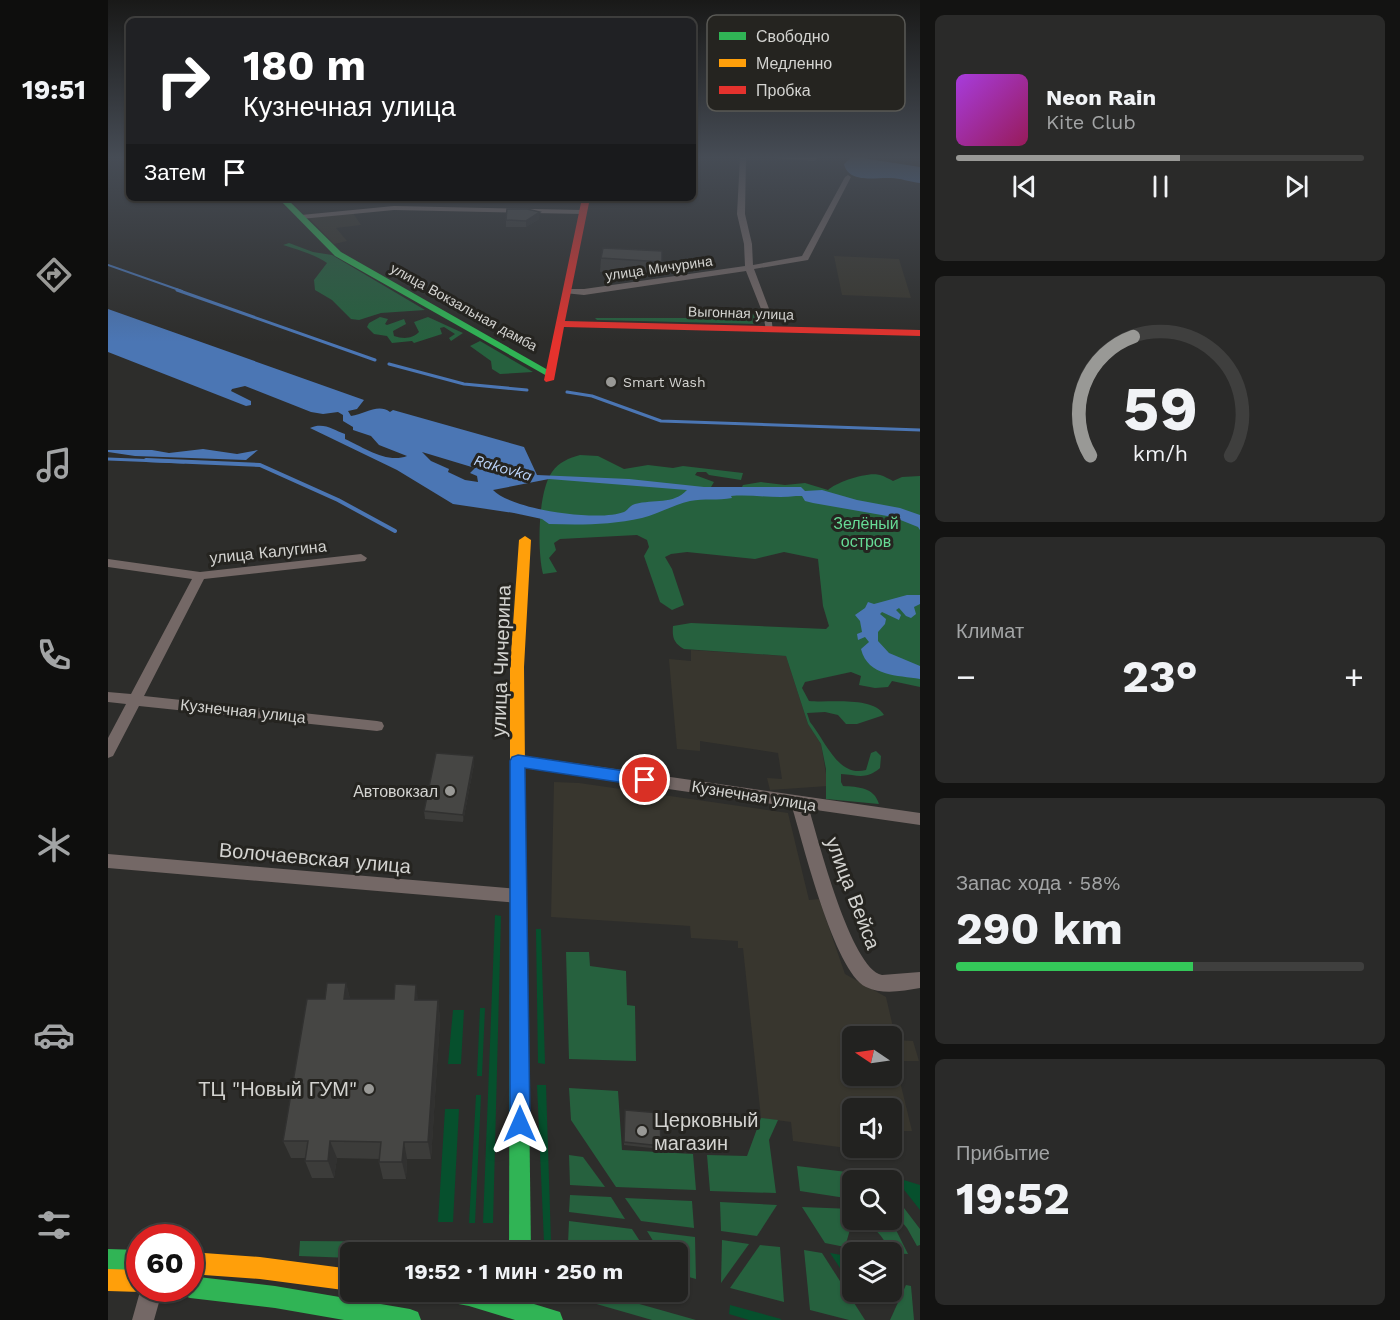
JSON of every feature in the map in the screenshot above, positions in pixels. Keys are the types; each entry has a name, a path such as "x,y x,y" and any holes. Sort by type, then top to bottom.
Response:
{"main road":[{"name":"улица Вокзальная дамба","path":"303,219 338,254 549,377 560,324"},
{"path":"560,324 582,219"},
{"name":"Выгонная улица","path":"560,324 920,333"},
{"name":"улица Чичерина","path":"520,1242 517,667 525,540"},
{"path":"108,1260 126,1261"},
{"path":"204,1264 260,1268 340,1279"},
{"path":"108,1280 126,1281"},
{"path":"204,1288 275,1296 410,1320"},
{"path":"495,1302 552,1320"}],"street":[{"path":"742,219 748,244 749,267 767,314 770,330"},
{"name":"улица Мичурина","path":"567,291 584,292 805,258 824,219"},
{"name":"улица Калугина","path":"108,563 200,576 361,558"},
{"path":"108,752 200,576"},
{"name":"Кузнечная улица","path":"108,697 377,726"},
{"name":"Кузнечная улица","path":"518,761 920,819"},
{"name":"улица Вейса","path":"799,803 820,876 852,957 868,979 881,984 920,980"},
{"name":"Волочаевская улица","path":"108,861 518,896"},
{"path":"143,1320 148,1302"}],"shaded area":[{"path":"310,219 357,219 361,225 336,228 347,241 334,244"},
{"path":"834,256 899,259 911,298 842,295"},
{"path":"691,650 786,656 808,724 821,744 828,786 770,790 767,778 782,779 778,753 700,741 700,751 677,749 669,659 691,661"},
{"path":"554,782 579,783 788,813 809,900 819,899 845,974 886,997 893,1026 842,1026 842,1086 901,1086 912,1131 902,1131 902,1098 842,1098 842,1147 793,1141 791,1122 761,1118 743,948 738,948 738,941 691,938 690,926 551,917"},
{"path":"902,1040 913,1041 919,1061 902,1061"}],"green space":[{"path":"289,243 313,252 332,255 425,310 381,313 359,320 351,319 332,300 315,290 314,280 327,263 283,245"},
{"path":"738,311 753,314 760,320 758,324 597,320 595,318 690,318"},
{"path":"380,317 388,319 385,324 387,325 404,319 406,324 393,331 394,336 401,338 410,337 419,332 414,322 428,317 463,333 451,341 449,338 455,334 444,327 440,328 442,334 414,343 412,341 392,343 387,336 374,334 367,327 369,323"},
{"path":"480,341 533,372 500,374 492,369 491,361 470,346"},
{"name":"Зелёный остров","path":"580,455 598,456 624,469 648,465 673,468 683,466 743,473 741,480 697,472 695,475 714,482 711,487 742,487 761,482 785,485 805,483 828,490 861,476 875,474 893,481 902,477 920,476 920,687 892,681 888,687 875,688 859,685 861,676 851,672 805,682 802,688 809,701 861,703 878,709 884,715 857,724 846,724 838,715 825,712 807,713 810,722 833,756 848,768 856,771 866,770 871,753 876,751 881,756 880,768 875,772 862,776 841,774 843,786 869,791 877,798 879,804 826,799 826,769 821,744 808,724 786,656 684,649 673,637 673,626 691,623 826,629 829,626 823,606 818,559 784,552 755,559 687,552 671,554 665,557 672,569 684,605 672,610 660,602 644,556 649,547 647,540 637,535 560,539 554,543 556,550 549,558 557,572 543,574 540,522 547,481 558,466"},
{"path":"495,915 501,916 493,1223 483,1223"},
{"path":"536,929 541,929 545,1064 538,1063"},
{"path":"566,952 589,952 590,966 626,971 627,1005 635,1006 636,1061 569,1059"},
{"path":"480,1008 485,1008 482,1076 477,1076"},
{"path":"453,1010 464,1010 461,1064 448,1064"},
{"path":"537,1085 546,1085 551,1242 544,1242"},
{"path":"569,1088 618,1091 622,1150 693,1154 696,1190 616,1187 571,1120"},
{"path":"476,1095 481,1095 475,1223 469,1223"},
{"path":"445,1109 459,1109 453,1222 438,1222"},
{"path":"761,1118 778,1120 769,1140 776,1193 710,1191 707,1155 747,1156"},
{"path":"569,1155 583,1157 605,1187 570,1185"},
{"path":"797,1166 842,1171 842,1197 800,1191"},
{"path":"902,1179 920,1185 920,1210 902,1187"},
{"path":"570,1195 611,1197 625,1219 569,1212"},
{"path":"625,1198 692,1201 694,1228 641,1221"},
{"path":"720,1202 777,1205 757,1236 721,1231"},
{"path":"902,1205 920,1229 920,1245 917,1246 902,1222"},
{"path":"802,1207 842,1209 842,1230 850,1230 846,1242 842,1242 842,1246 825,1243"},
{"path":"569,1221 632,1229 640,1242 568,1242"},
{"path":"876,1230 896,1230 902,1242 885,1242"},
{"path":"647,1231 695,1237 696,1279 688,1277 688,1242 654,1242"},
{"path":"722,1240 749,1244 721,1283"},
{"path":"300,1241 443,1242 340,1242 340,1258 299,1256"},
{"path":"902,1242 908,1254 902,1254"},
{"path":"760,1245 780,1247 784,1302 730,1288"},
{"path":"804,1250 822,1253 842,1284 842,1302 853,1302 865,1320 849,1320 810,1310"},
{"path":"830,1253 842,1255 842,1271"},
{"path":"906,1285 911,1286 914,1320 890,1320 898,1302 902,1302 902,1294"},
{"path":"589,1302 632,1302 696,1320 652,1320"},
{"path":"730,1305 781,1320 749,1320 729,1314"}],"water":[{"name":"Rakovka","path":"108,309 364,400 357,409 348,411 351,416 376,409 390,412 393,410 524,447 537,475 629,479 704,487 801,487 805,491 822,490 857,500 900,508 920,515 920,530 918,527 893,517 813,503 805,501 802,496 731,496 732,498 727,499 695,500 642,518 584,524 549,524 542,519 514,513 453,504 397,470 310,428 324,426 332,429 345,434 345,439 383,456 399,458 407,456 379,445 371,436 353,430 353,427 343,421 343,415 338,412 323,414 311,412 245,386 232,389 231,391 251,401 251,405 246,406 108,352","holes":["422,452 475,468 470,473 477,476 478,482 465,480 448,472 449,469 431,461","549,479 687,490 676,498 635,504 624,512 596,516 536,508 503,497 493,490"]},
{"path":"203,449 237,454 258,450 246,460 135,456 108,452 108,450 152,450 169,453"},
{"path":"907,595 920,595 920,604 914,607 916,614 911,618 899,608 896,610 901,615 899,620 882,612 880,614 886,619 878,632 878,641 889,653 920,666 920,679 885,673 870,665 861,649 869,642 865,637 858,640 857,634 862,632 860,621 855,615 865,608 868,602 874,604"}],"building":[{"path":"506,219 530,219 526,221"},
{"path":"603,248 662,251 662,262 601,258"},
{"name":"Автовокзал","path":"436,753 474,756 463,815 424,811"},
{"name":"ТЦ \"Новый ГУМ\"","path":"327,983 346,983 344,999 394,999 395,984 416,985 415,1000 438,1000 428,1142 404,1142 402,1162 379,1162 381,1142 330,1141 328,1161 305,1161 308,1141 283,1141 307,999 325,999"},
{"name":"Церковный магазин","path":"625,1110 660,1113 661,1146 624,1142"}],"waterway":[{"path":"108,265 182,291"},
{"path":"177,290 375,360"},
{"path":"389,364 464,384 527,390"},
{"path":"567,392 592,396 661,421 920,430"},
{"path":"108,459 184,462"},
{"path":"146,460 260,465 338,500 395,531"}],"traffic: fast":[{"path":"303,219 338,254 550,374"},
{"path":"518,863 520,1242"},
{"path":"108,1260 126,1261"},
{"path":"204,1289 275,1297 410,1320"},
{"path":"492,1302 552,1320"}],"traffic: slow":[{"path":"518,863 517,667 525,540"},
{"path":"204,1264 260,1268 340,1279"},
{"path":"108,1280 126,1281"}],"traffic: jam":[{"path":"549,380 582,219"},
{"path":"560,324 920,333"}],"place":[{"name":"Smart Wash","path":"611,382"},
{"name":"Автовокзал","path":"450,791"},
{"name":"ТЦ \"Новый ГУМ\"","path":"369,1089"},
{"name":"Церковный магазин","path":"642,1131"}],"route":[{"path":"520,1124 518,761 645,780"}]}
